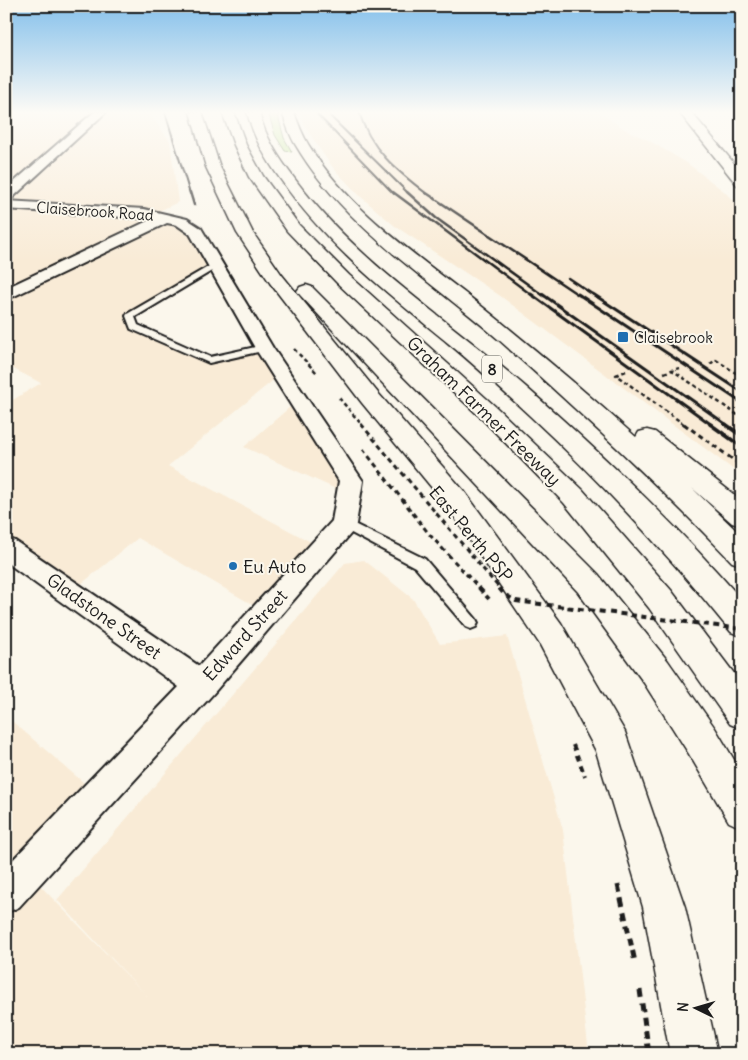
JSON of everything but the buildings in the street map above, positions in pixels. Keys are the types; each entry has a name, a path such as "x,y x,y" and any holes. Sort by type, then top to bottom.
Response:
{"main road":[{"path":"211,161 228,201 245,233 276,278 370,398 455,498 550,633 612,745 664,907 694,1054"},
{"name":"Graham Farmer Freeway","path":"248,161 256,177 293,228 343,279 488,412 573,496 660,599 742,712"},
{"name":"Graham Farmer Freeway","path":"276,161 292,186 324,224 359,258 508,383 610,477 705,576 742,622"},
{"path":"312,161 340,196 491,323 660,472 742,554"},
{"path":"725,161 742,182"},
{"path":"228,201 278,261 334,321 588,583 656,672 702,742 742,809"},
{"path":"491,323 681,464 742,516"}],"street":[{"path":"6,196 45,161"},
{"name":"Claisebrook Road","path":"6,205 144,213 182,222 196,232 264,348"},
{"path":"6,295 167,217"},
{"path":"264,348 351,481 344,524"},
{"name":"Edward Street","path":"6,894 201,685 344,524"},
{"name":"Gladstone Street","path":"6,548 201,685"}],"lane":[{"path":"216,266 130,316 134,327 208,360 264,348"},
{"path":"344,524 420,563 471,623"}],"path":[{"path":"710,364 716,360 742,376"},
{"path":"664,373 680,368"},
{"path":"672,370 742,418"},
{"path":"626,371 616,375 742,466"},
{"name":"East Perth PSP","path":"339,398 504,594 516,601 742,629"},
{"path":"357,442 429,534 492,603"},
{"path":"573,744 587,781"},
{"path":"618,884 636,968"},
{"path":"640,987 648,1054"}],"shaded area":[{"path":"6,161 173,161 178,202 153,214 182,222 216,266 130,316 134,327 209,360 264,348 281,374 168,466 322,548 265,612 138,538 70,593 19,557 6,567 6,404 41,383 6,365"},
{"path":"329,161 684,161 687,163 725,192 742,211 742,476 499,295 395,226 360,196"},
{"path":"298,400 349,495 244,447"},
{"path":"364,560 413,599 440,644 507,636 563,830 589,1054 6,1054 6,716 98,795 27,872 147,996 57,900 345,563"}],"railway":[{"path":"180,161 190,194"},
{"path":"363,161 394,194"},
{"path":"376,161 409,194"},
{"path":"389,161 427,194"},
{"path":"190,192 194,205"},
{"path":"393,192 533,296"},
{"path":"407,192 436,218 544,296"},
{"path":"425,192 580,296"},
{"path":"568,278 595,296"},
{"path":"531,294 712,425"},
{"path":"542,294 727,425"},
{"path":"578,294 742,403"},
{"path":"593,294 742,392"},
{"path":"710,424 742,447"},
{"path":"725,424 742,436"}],"place":[{"name":"Claisebrook","path":"623,337"},
{"name":"Eu Auto","path":"233,566"}]}
